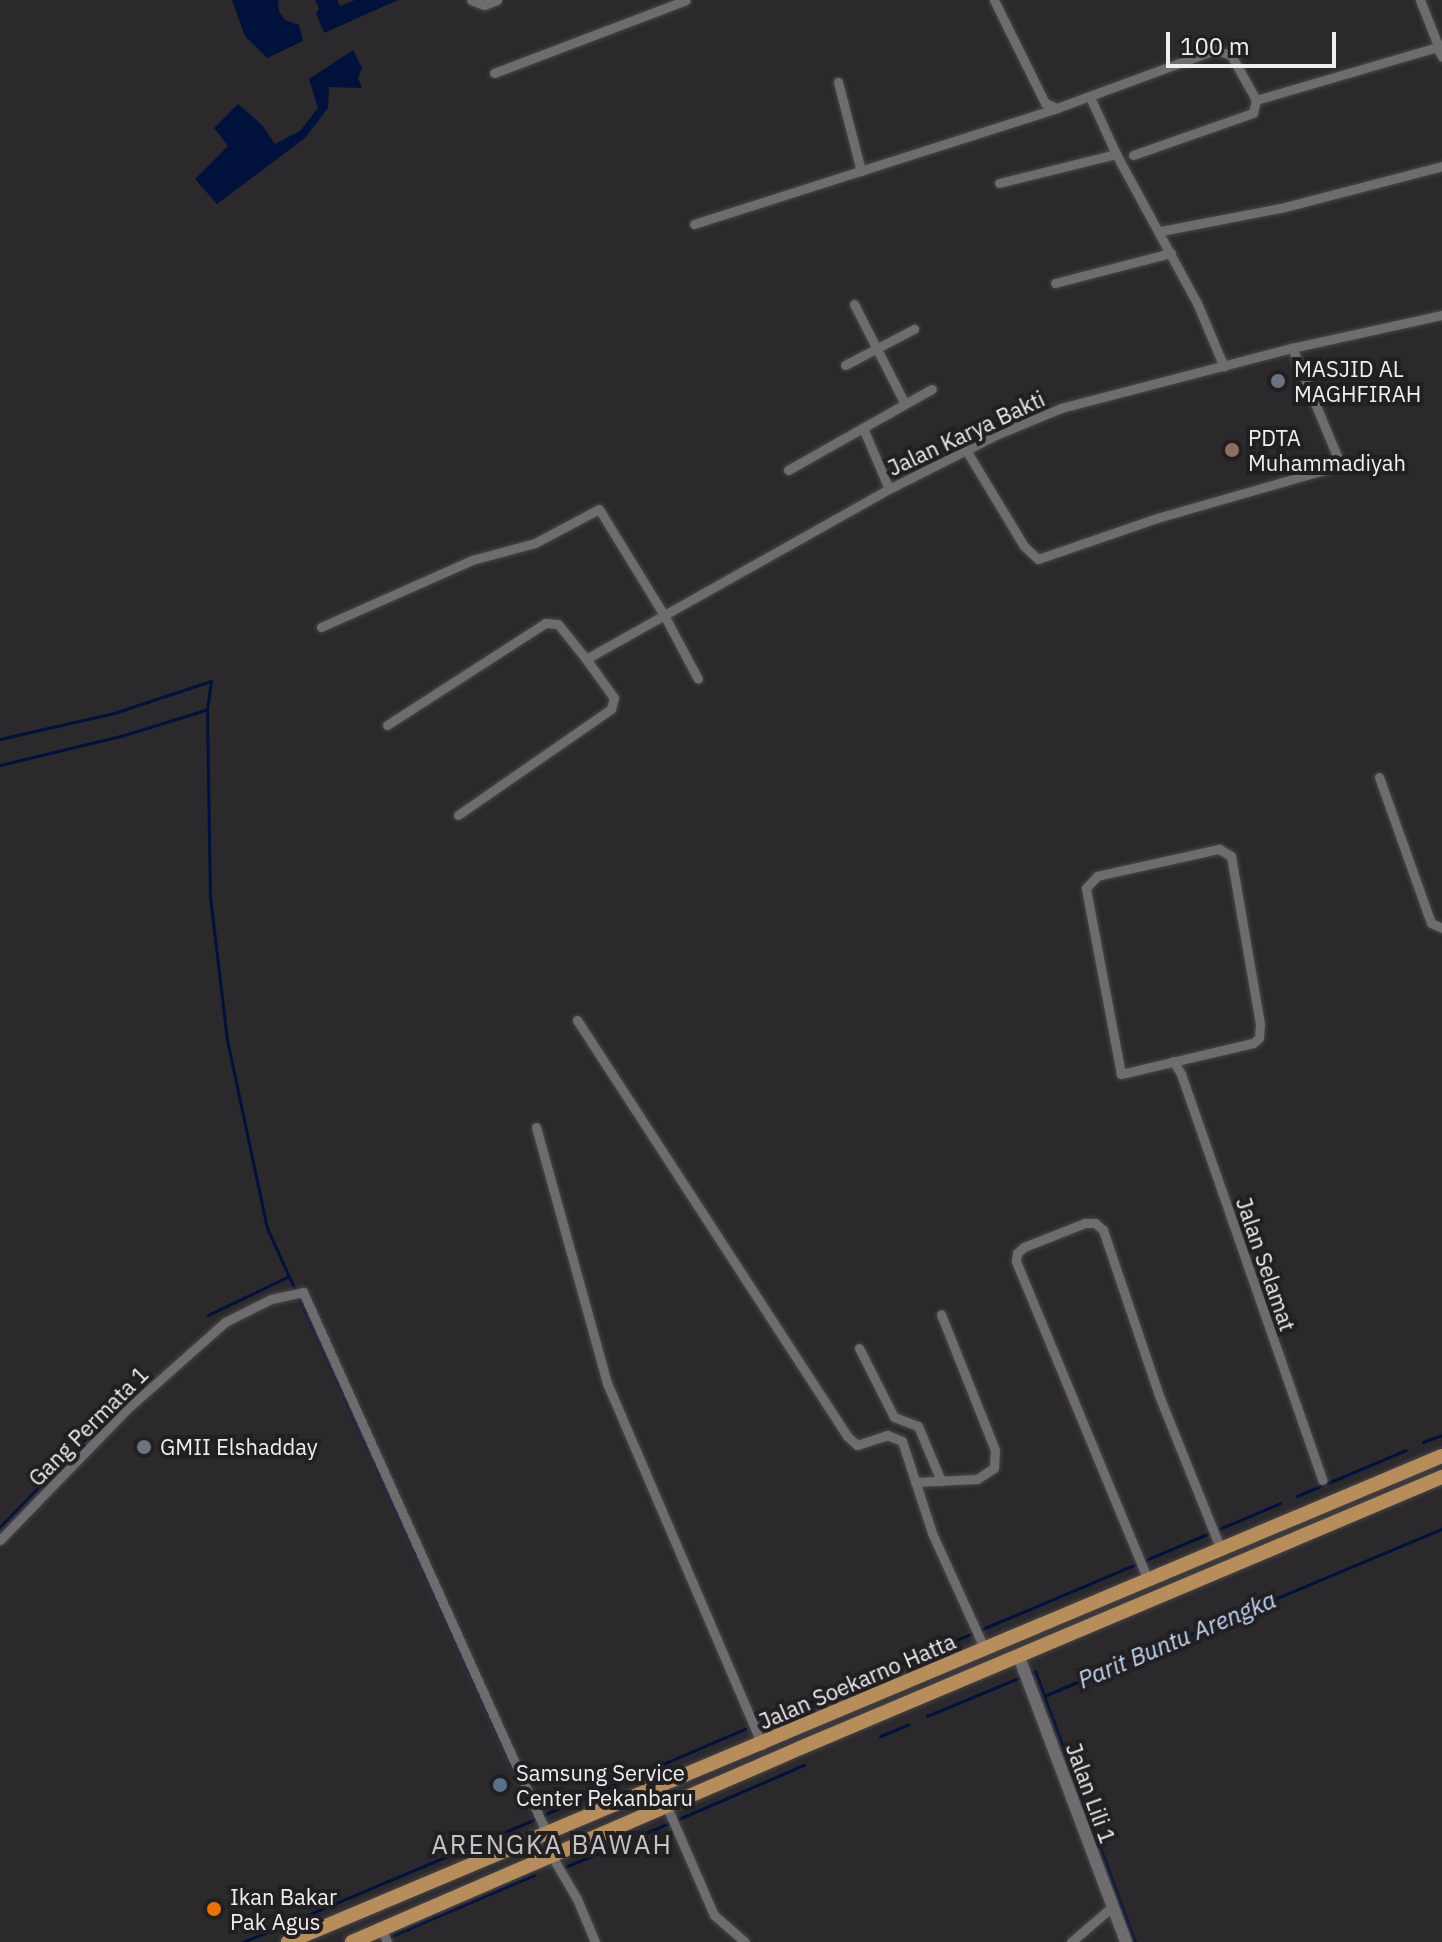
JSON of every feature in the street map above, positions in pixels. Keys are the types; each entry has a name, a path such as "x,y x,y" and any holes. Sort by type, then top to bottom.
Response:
{"main road":[{"name":"Jalan Soekarno Hatta","path":"288,1942 986,1651 1442,1456"},
{"name":"Jalan Soekarno Hatta","path":"352,1942 385,1936 668,1811 1023,1668 1278,1548 1442,1477"},
{"path":"1268,1530 1278,1548"}],"street":[{"path":"471,0 484,5 497,0"},
{"path":"494,73 686,0"},
{"path":"994,0 1045,103 1057,108"},
{"path":"1257,103 1440,51 1420,0"},
{"path":"694,224 1090,97 1215,50 1231,55 1257,103"},
{"path":"838,82 861,171"},
{"path":"1090,97 1116,154 1161,231 1224,367"},
{"path":"1133,155 1253,113 1257,103"},
{"path":"999,183 1116,154"},
{"path":"1161,231 1354,190 1442,166"},
{"path":"1055,283 1171,253"},
{"path":"854,304 905,404"},
{"name":"Jalan Karya Bakti","path":"586,659 889,489 966,450 1061,408 1292,348 1442,315"},
{"path":"845,365 914,329"},
{"path":"966,450 1024,546 1038,559 1157,518 1335,467 1337,456 1292,348"},
{"path":"788,470 932,389"},
{"path":"863,428 889,489"},
{"path":"321,627 472,560 535,543 597,509 664,615 698,679"},
{"path":"387,725 545,623 558,624 586,659 614,698 611,709 458,815"},
{"path":"1379,777 1431,923 1442,928"},
{"path":"1219,849 1231,856 1260,1032 1253,1043 1173,1061 1128,1074 1118,1070 1086,888 1097,876 1219,849"},
{"path":"577,1020 847,1436 857,1445 887,1435 899,1438 932,1533 986,1651"},
{"name":"Jalan Selamat","path":"1173,1061 1181,1074 1322,1480"},
{"path":"536,1127 607,1383 762,1745"},
{"path":"1148,1580 1016,1261 1017,1253 1024,1247 1085,1223 1095,1223 1103,1230 1160,1398 1221,1550"},
{"name":"Gang Permata 1","path":"0,1540 126,1410 225,1322 271,1299 303,1292 547,1834"},
{"path":"915,1482 977,1479 994,1468 995,1450 941,1314"},
{"path":"859,1348 894,1417 918,1426 941,1481"},
{"name":"Jalan Lili 1","path":"1023,1668 1126,1942"},
{"path":"668,1811 714,1915 745,1942"},
{"path":"555,1863 577,1899 595,1942"},
{"path":"1071,1942 1112,1907"}],"water":[{"path":"232,0 278,0 279,11 285,20 299,25 303,41 267,58 245,36"},
{"path":"315,0 337,0 340,6 355,0 398,0 324,33 316,13 319,9"},
{"path":"353,50 362,68 358,78 362,88 329,87 328,108 305,138 217,204 195,179 228,146 214,128 238,104 262,125 275,144 300,131 318,108 309,79"}],"waterway":[{"path":"0,739 114,713 211,681 207,710 210,897 227,1040 267,1228 535,1819"},
{"path":"0,765 121,736 205,710"},
{"path":"208,1315 287,1277"},
{"path":"0,1527 106,1418"},
{"name":"Parit Buntu Arengka","path":"1423,1442 1442,1435"},
{"name":"Parit Buntu Arengka","path":"1297,1496 1406,1450"},
{"name":"Parit Buntu Arengka","path":"980,1630 1280,1503"},
{"name":"Parit Buntu Arengka","path":"1031,1673 1035,1671 1044,1696 1442,1529"},
{"name":"Parit Buntu Arengka","path":"826,1696 973,1633"},
{"name":"Parit Buntu Arengka","path":"927,1716 1023,1676"},
{"path":"1044,1696 1135,1942"},
{"name":"Parit Buntu Arengka","path":"762,1722 816,1700"},
{"name":"Parit Buntu Arengka","path":"880,1736 909,1724"},
{"name":"Parit Buntu Arengka","path":"543,1815 745,1729"},
{"name":"Parit Buntu Arengka","path":"646,1833 804,1765"},
{"name":"Parit Buntu Arengka","path":"243,1942 535,1819"},
{"name":"Parit Buntu Arengka","path":"560,1869 616,1846"},
{"name":"Parit Buntu Arengka","path":"389,1937 534,1875"}],"place":[{"name":"MASJID AL MAGHFIRAH","path":"1278,381"},
{"name":"PDTA Muhammadiyah","path":"1232,450"},
{"name":"GMII Elshadday","path":"144,1447"},
{"name":"Samsung Service Center Pekanbaru","path":"500,1785"},
{"name":"Ikan Bakar Pak Agus","path":"214,1909"}],"district":[{"name":"ARENGKA BAWAH","path":"552,1845"}]}
